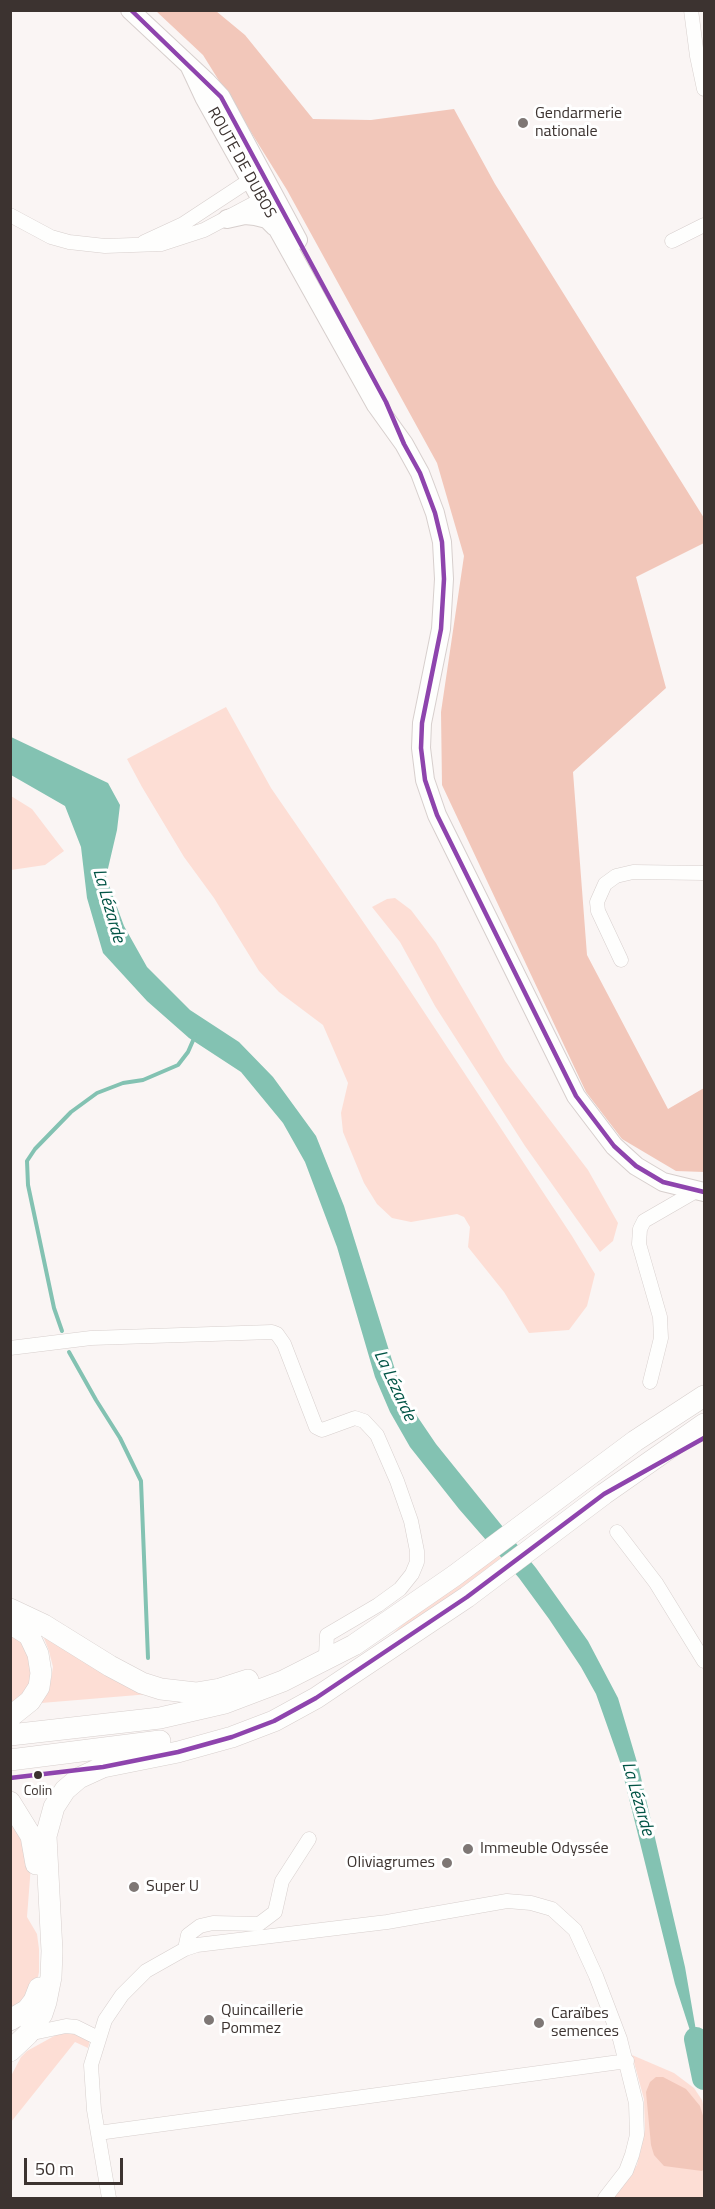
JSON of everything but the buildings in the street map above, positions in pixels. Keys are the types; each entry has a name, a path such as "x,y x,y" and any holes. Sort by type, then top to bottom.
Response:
{"highway":[{"path":"635,1441 672,1406 705,1385"},
{"path":"10,1735 160,1718 225,1703 283,1681 354,1646 454,1576 635,1441 705,1396"},
{"path":"10,2051 28,2034 42,2014 51,1977 52,1951 46,1836 54,1807 65,1790 79,1778 104,1767 178,1752 221,1740 274,1721 316,1698 467,1597 604,1494 705,1424"},
{"path":"604,1494 705,1438"},
{"path":"10,1609 44,1625 142,1683 179,1692 196,1693 220,1689 354,1646"},
{"path":"10,1623 29,1635 38,1654 41,1673 39,1687 30,1701 10,1717"},
{"path":"10,1760 146,1745 231,1725 279,1709 360,1670"},
{"path":"10,1802 22,1820 33,1846 37,1876 42,1970 34,2001 27,2010 10,2020"}],"main road":[{"name":"ROUTE DE DUBOS","path":"130,10 190,67 204,97 256,176 386,402 404,444"},
{"name":"ROUTE DE DUBOS","path":"267,197 278,229 376,405 404,444 420,472 435,513 442,542 444,579 441,628 422,723 422,748 425,780 437,814 576,1096 614,1146 636,1166 663,1182 700,1191"},
{"path":"227,219 255,216 267,219 278,229"}],"street":[{"path":"691,10 697,56 705,89"},
{"path":"139,244 183,224 256,176"},
{"path":"10,214 51,237 69,242 113,246 161,243 227,219 267,197"},
{"path":"672,241 705,225"},
{"path":"621,960 598,911 597,902 604,884 616,876 633,872 705,873"},
{"path":"650,1382 660,1344 660,1317 639,1244 640,1229 644,1221 700,1191"},
{"path":"10,1348 91,1338 272,1332 277,1334 284,1344 316,1428 322,1430 355,1418 364,1420 377,1435 411,1521 417,1551 417,1562 412,1574 400,1589 378,1605 327,1635 326,1655"},
{"path":"617,1532 656,1583 705,1661"},
{"path":"184,1948 188,1935 200,1926 213,1923 259,1924 275,1912 282,1881 309,1839"},
{"path":"109,2199 91,2086 91,2065 105,2020 122,1995 146,1971 184,1948 197,1945 408,1920 507,1901 531,1903 552,1909 575,1930 596,1976 627,2061 636,2103 637,2135 626,2171 605,2199"},
{"path":"28,2034 76,2026 98,2038"},
{"path":"98,2133 627,2061"}],"shaded area":[{"path":"156,11 216,11 245,35 313,119 371,120 454,109 495,184 704,518 704,543 636,577 666,688 573,772 587,955 668,1109 704,1088 704,1172 676,1171 622,1139 586,1092 442,785 441,712 464,556 437,463 287,190 203,55"},
{"path":"226,707 271,788 397,971 595,1274 587,1306 569,1330 529,1333 504,1292 468,1247 470,1227 464,1217 457,1214 411,1222 392,1218 377,1204 364,1183 343,1132 341,1113 348,1083 323,1025 279,992 259,971 214,898 184,857 142,787 127,759"},
{"path":"11,796 32,809 64,851 45,865 11,870"},
{"path":"395,898 411,910 436,943 505,1061 588,1170 618,1223 613,1241 600,1252 525,1146 435,1006 400,942 372,907 387,899"},
{"path":"497,1552 501,1558 428,1613 393,1633 417,1612"},
{"path":"10,1632 19,1639 30,1655 32,1682 10,1710"},
{"path":"42,1633 150,1694 41,1703 51,1679 53,1667"},
{"path":"10,1811 31,1865 27,1917 37,1934 39,1972 36,1987 10,2013"},
{"path":"70,2030 90,2040 88,2048 75,2042 11,2122 11,2076 21,2057 27,2051 56,2035"},
{"path":"632,2055 674,2073 694,2088 702,2100 704,2109 704,2198 613,2198 637,2165 645,2130 644,2099"},
{"path":"656,2077 663,2077 686,2089 700,2106 704,2119 704,2169 702,2171 664,2166 654,2155 646,2092 650,2082"}],"water":[{"path":"11,737 108,783 120,805 117,830 106,877 124,926 147,967 190,1010 239,1042 273,1077 316,1136 344,1206 401,1389 436,1444 536,1568 588,1641 618,1698 639,1769 685,1967 703,2071 675,1984 620,1762 596,1694 549,1619 519,1578 459,1509 410,1447 390,1412 375,1377 337,1247 305,1162 283,1123 241,1072 189,1038 147,1001 103,953 87,898 81,847 65,806 11,775"}],"waterway":[{"path":"62,1331 54,1308 28,1185 27,1161 35,1149 71,1112 97,1093 123,1083 143,1080 178,1065 188,1052 195,1036"},
{"path":"69,1352 120,1438 141,1481 148,1658"},
{"name":"La Lézarde","path":"696,2039 704,2078"}],"transit line":[{"path":"131,10 221,97 386,402 404,444 420,473 435,513 442,542 444,579 441,629 422,723 421,748 425,780 437,815 576,1096 614,1146 636,1166 663,1182 704,1192"},
{"path":"10,1778 103,1767 178,1752 232,1737 274,1721 316,1698 467,1597 604,1494 704,1438"}],"place":[{"name":"Gendarmerie nationale","path":"523,123"},
{"name":"Colin","path":"38,1775"},
{"name":"Immeuble Odyssée","path":"468,1849"},
{"name":"Oliviagrumes","path":"447,1863"},
{"name":"Super U","path":"134,1887"},
{"name":"Quincaillerie Pommez","path":"209,2020"},
{"name":"Caraïbes semences","path":"539,2023"}]}
